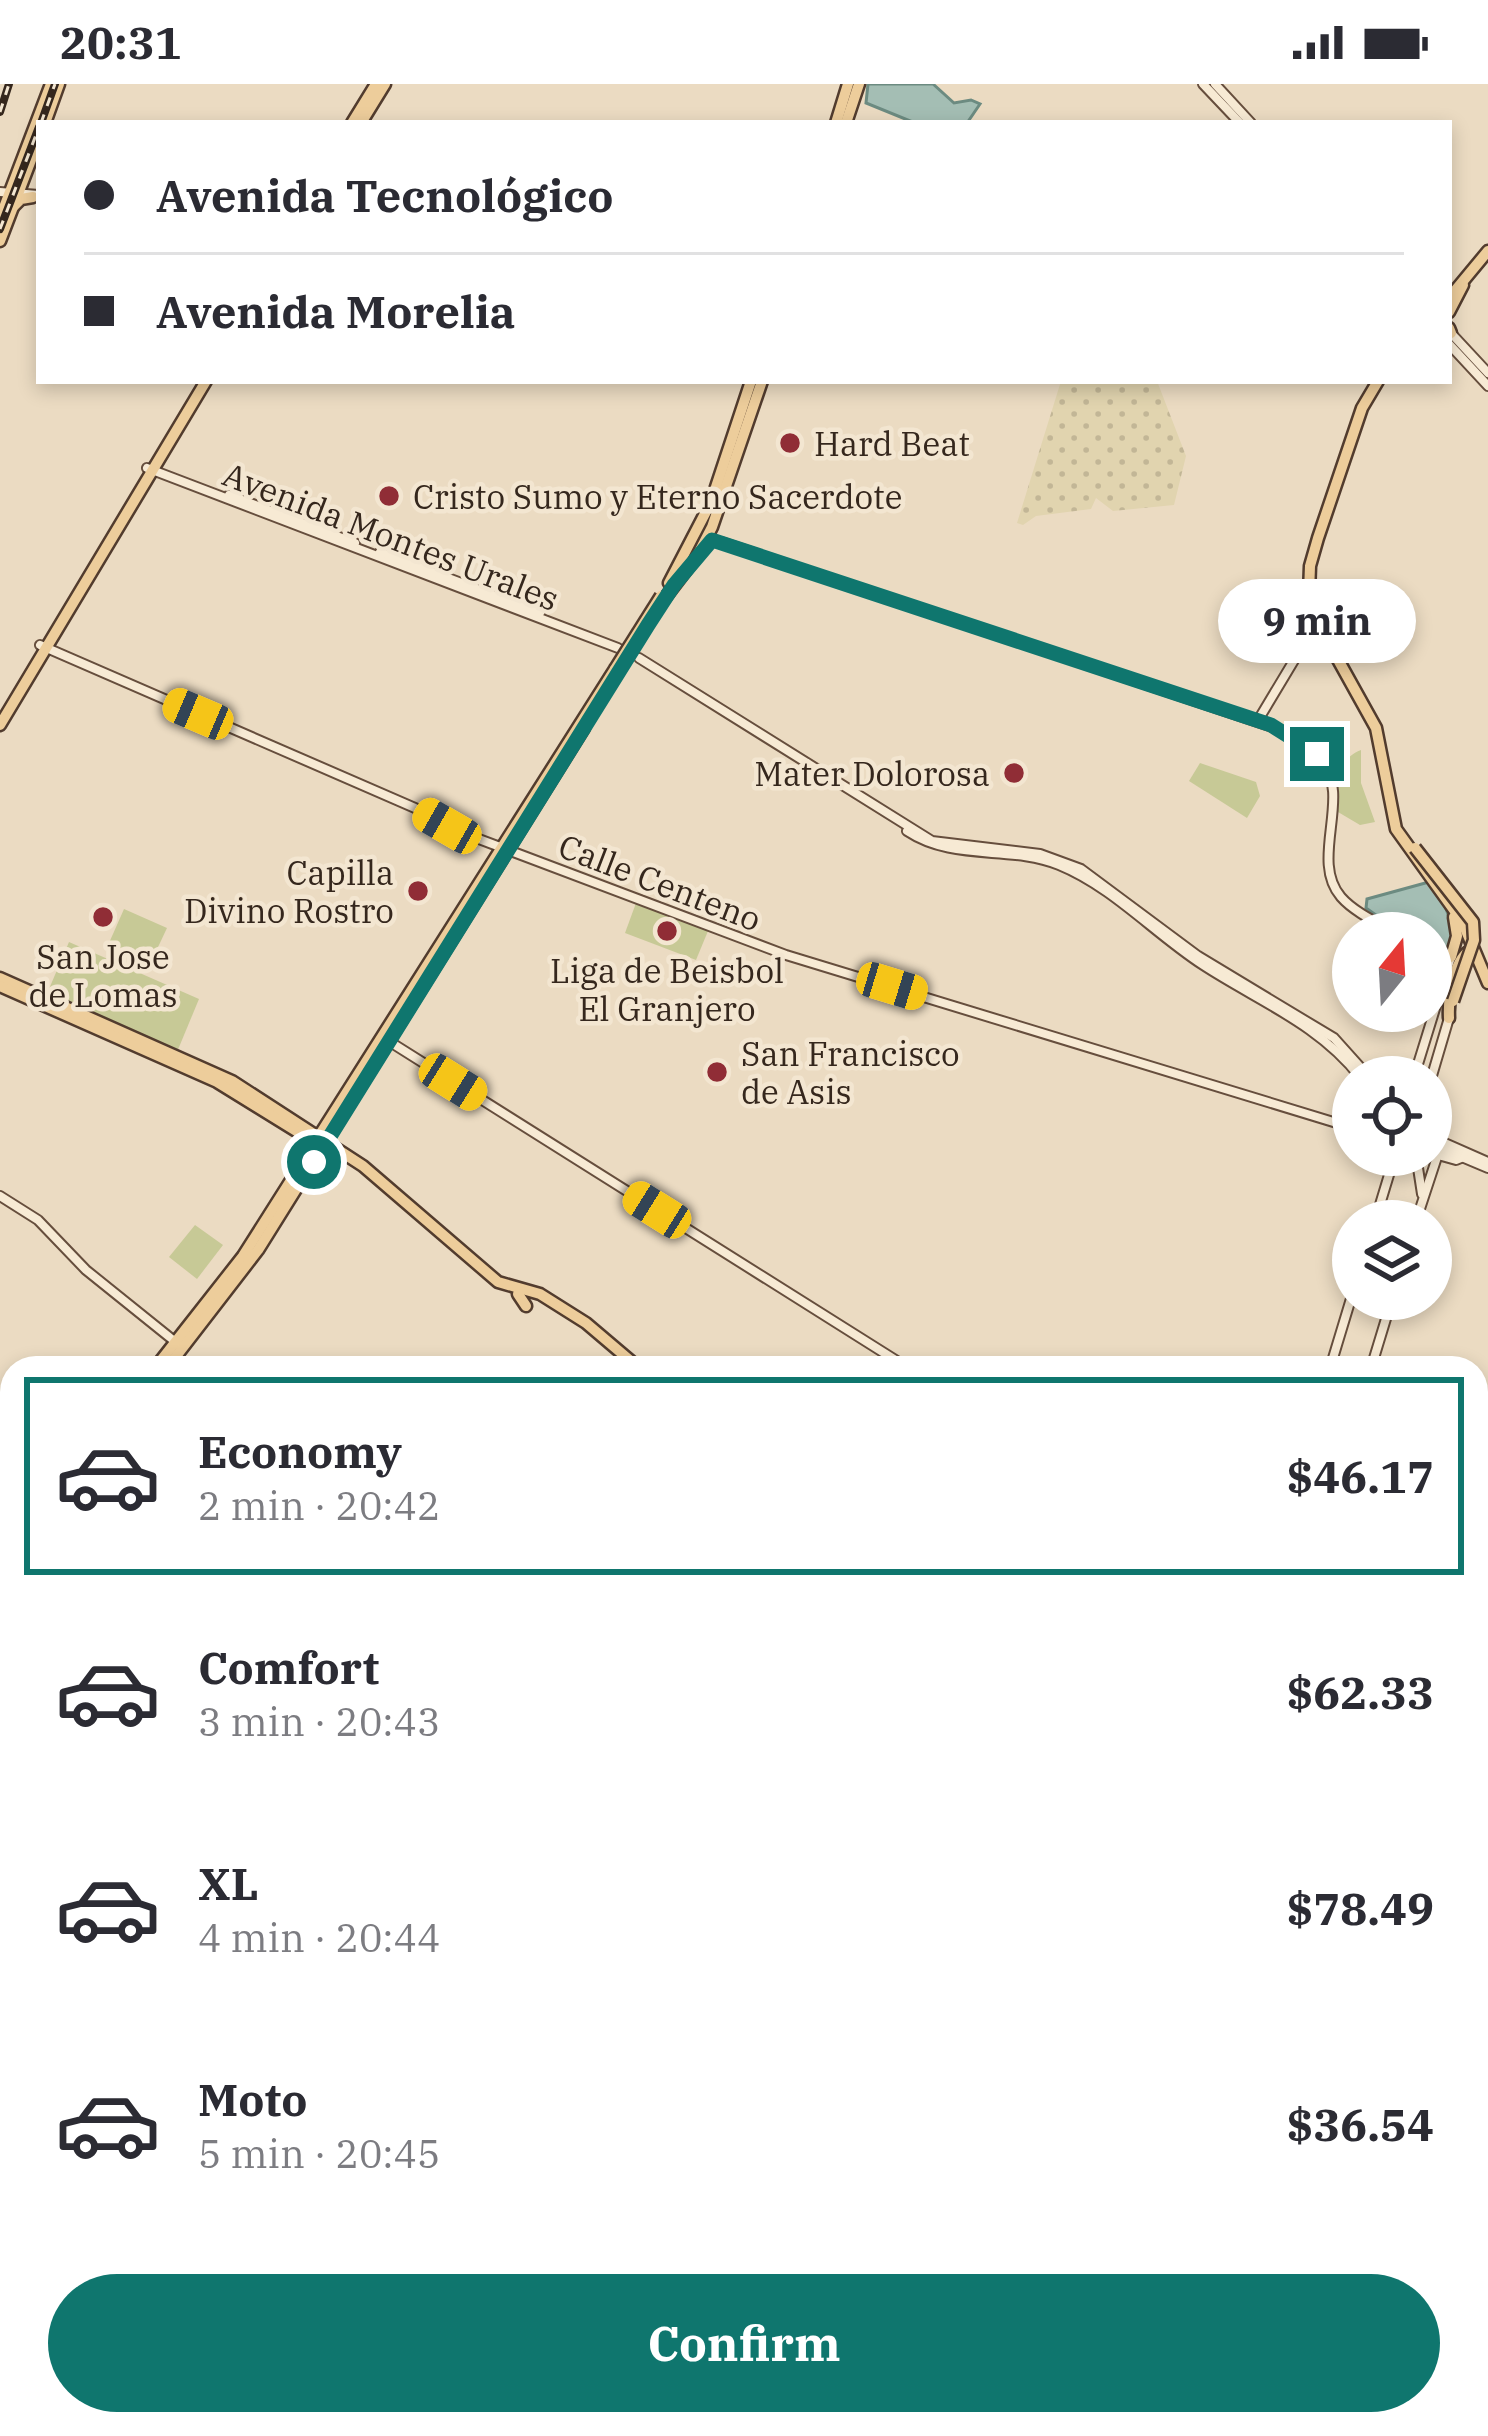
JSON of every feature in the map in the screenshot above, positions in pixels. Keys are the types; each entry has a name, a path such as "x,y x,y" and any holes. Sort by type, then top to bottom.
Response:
{"main road":[{"path":"46,120 55,84"},
{"path":"42,120 55,84"},
{"path":"359,120 380,84"},
{"path":"837,120 848,84"},
{"path":"847,120 859,84"},
{"path":"1203,84 1237,114"},
{"path":"1215,84 1237,114"},
{"path":"0,241 36,137"},
{"path":"15,196 36,146"},
{"path":"1454,299 1485,259"},
{"path":"1452,333 1483,372 1488,386"},
{"path":"1452,346 1483,372"},
{"path":"0,724 200,384"},
{"path":"663,597 709,535 761,384"},
{"path":"1380,384 1357,431 1319,543 1314,586 1323,635 1376,728 1396,829 1462,921 1483,965"},
{"path":"301,1130 318,1129 332,1116 392,1040 504,849 663,597 709,535 711,502 750,385"},
{"path":"733,395 750,385"},
{"name":"Avenida Montes Urales","path":"151,468 619,647"},
{"path":"709,535 1280,731 1317,754 1328,770 1332,878 1345,901 1363,912"},
{"path":"759,552 1263,715 1321,752 1330,766 1336,812 1332,878"},
{"path":"1263,715 1323,635"},
{"path":"1323,635 1381,726 1396,814 1415,848 1465,913 1488,983"},
{"path":"0,712 44,646"},
{"name":"Calle Centeno","path":"44,646 504,849 809,963 1332,1122"},
{"path":"638,659 929,845 1048,862 1085,878 1204,966 1342,1056"},
{"path":"1415,848 1473,922 1474,940 1452,1008"},
{"path":"1441,893 1450,912"},
{"path":"1452,916 1457,926 1452,952"},
{"path":"1452,991 1462,956 1469,951 1483,965"},
{"path":"7,993 217,1082 301,1130 342,1156 495,1280 540,1294 586,1323 622,1356"},
{"path":"7,993 221,1075 301,1130 308,1162"},
{"path":"392,1040 884,1356"},
{"path":"321,1142 333,1130 353,1091"},
{"path":"172,1356 308,1162 332,1116"},
{"path":"333,1130 342,1156 493,1285 535,1298 619,1356"},
{"path":"308,1162 324,1155 342,1156"},
{"path":"1452,1157 1464,1155 1488,1165"},
{"path":"1423,1176 1425,1183"},
{"path":"1422,1200 1427,1176"},
{"path":"0,1194 41,1218 179,1343"},
{"path":"166,1356 274,1226 278,1207"},
{"path":"518,1294 526,1306"},
{"path":"1334,1356 1345,1320"},
{"path":"1375,1356 1386,1320"}],"shaded area":[{"path":"868,84 933,84 954,103 971,100 980,104 969,120 908,120 866,103"},
{"path":"1060,384 1158,384 1186,456 1174,505 1113,511 1096,498 1091,509 1017,523"},
{"path":"1429,882 1447,912 1372,912 1366,908 1367,899"}],"green space":[{"path":"1361,750 1361,783 1375,822 1360,825 1338,812 1337,792 1341,767"},
{"path":"1200,763 1256,782 1260,796 1247,818 1189,781"},
{"name":"Liga de Beisbol El Granjero","path":"636,903 708,931 696,960 625,933"},
{"path":"124,909 167,928 151,962 109,943"},
{"path":"69,942 199,999 177,1052 46,996"},
{"path":"195,1225 223,1245 197,1279 169,1257"}],"waterway":[{"path":"1209,84 1232,108"},
{"path":"1452,341 1477,369"},
{"path":"1484,376 1488,380"}],"railway":[{"path":"0,112 9,84"},
{"path":"42,120 55,84"},
{"path":"0,229 36,135"}],"place":[{"name":"Hard Beat","path":"790,443"},
{"name":"Cristo Sumo y Eterno Sacerdote","path":"389,496"},
{"name":"Mater Dolorosa","path":"1014,773"},
{"name":"Capilla Divino Rostro","path":"418,891"},
{"name":"San Jose de Lomas","path":"103,917"},
{"name":"Liga de Beisbol El Granjero","path":"667,931"},
{"name":"San Francisco de Asis","path":"717,1072"}],"route":[{"path":"314,1162 648,625 712,540 1271,725 1317,754"}]}
